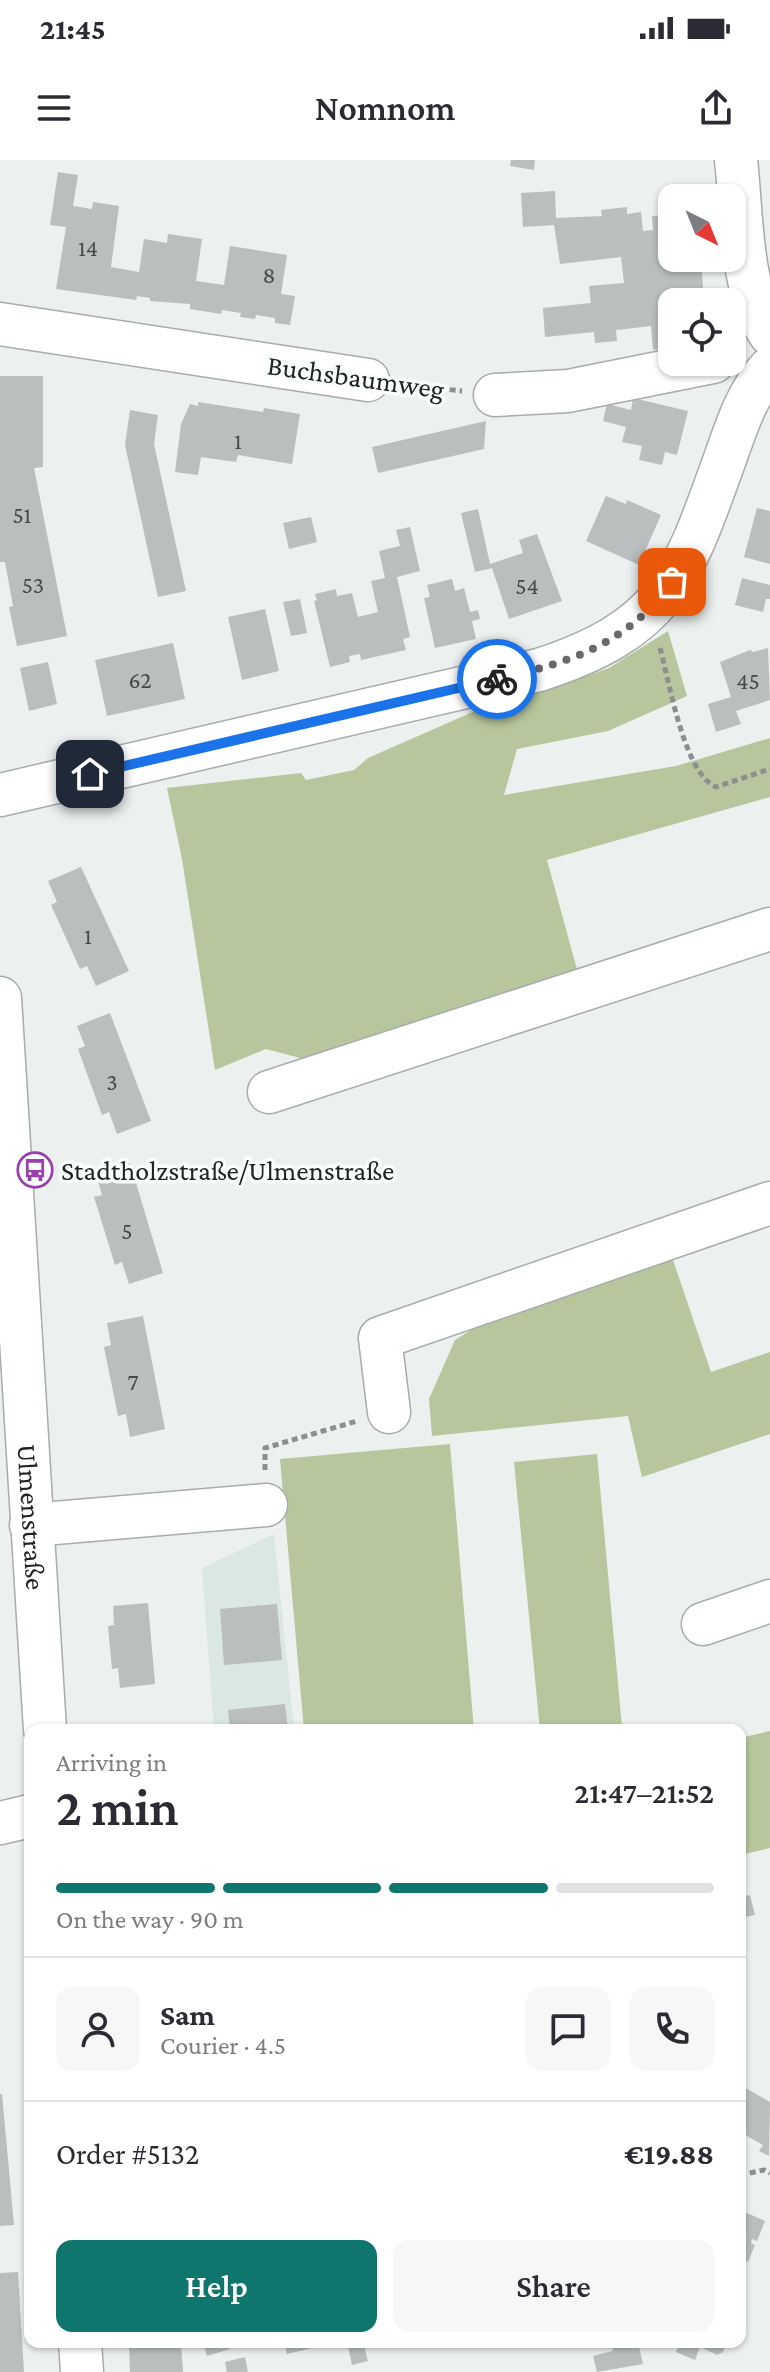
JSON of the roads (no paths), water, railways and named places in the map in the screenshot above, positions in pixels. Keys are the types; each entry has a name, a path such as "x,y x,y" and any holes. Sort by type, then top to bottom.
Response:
{"street":[{"path":"736,160 750,291 770,334"},
{"name":"Buchsbaumweg","path":"0,324 368,380"},
{"path":"746,357 770,354"},
{"path":"0,795 539,670 578,657 609,641 642,619 683,567 703,523 744,407 770,368"},
{"path":"495,395 568,391 658,373"},
{"path":"269,1092 770,929"},
{"name":"Ulmenstraße","path":"0,998 9,1309 31,1525 45,1724"},
{"path":"389,1412 380,1338 770,1203"},
{"path":"31,1525 266,1505"},
{"path":"703,1624 770,1601"},
{"path":"0,1823 24,1817"},
{"path":"80,2348 82,2372"}],"place":[{"name":"Stadtholzstraße/Ulmenstraße","path":"35,1170"}]}
